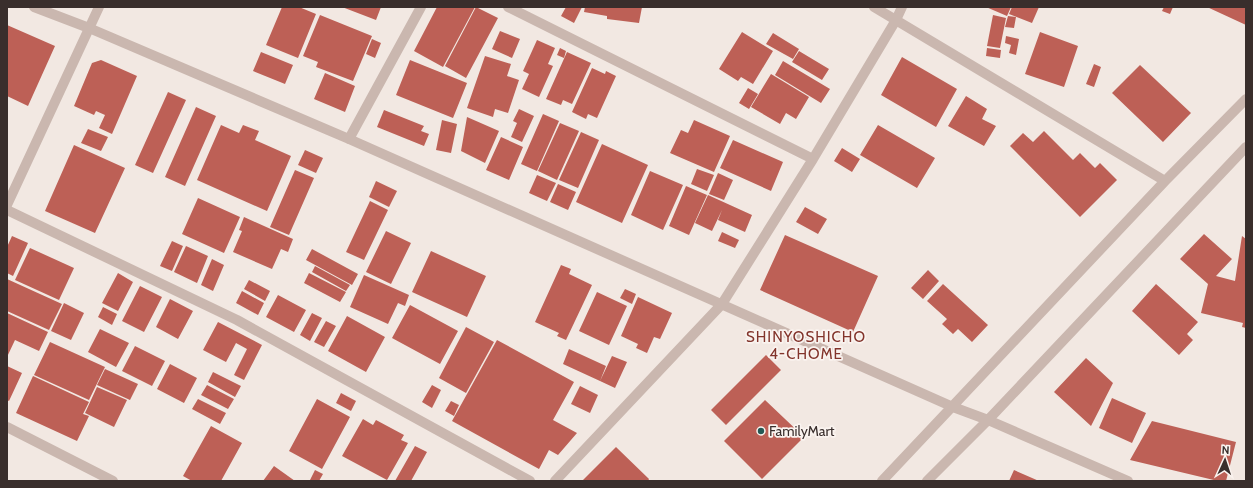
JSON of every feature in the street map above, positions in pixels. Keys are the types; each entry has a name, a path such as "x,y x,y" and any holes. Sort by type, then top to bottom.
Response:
{"street":[{"path":"34,7 89,28 349,139 953,407 988,420 1128,481"},
{"path":"7,205 99,7"},
{"path":"349,139 421,7"},
{"path":"508,7 813,159"},
{"path":"874,7 1165,181"},
{"path":"555,481 722,304 813,159 896,20 902,7"},
{"path":"882,481 1165,181 1246,99"},
{"path":"927,481 988,420 1246,147"},
{"path":"7,210 237,320 530,481"},
{"path":"7,426 113,481"}],"building":[{"path":"282,7 299,7 316,14 298,58 266,45"},
{"path":"342,7 381,7 376,20"},
{"path":"437,7 475,7 443,67 414,51"},
{"path":"476,7 498,18 466,78 445,66"},
{"path":"566,7 582,7 574,23 561,16"},
{"path":"585,7 642,7 639,23 607,19 607,16 584,12"},
{"path":"986,7 1011,7 1007,16"},
{"path":"1012,7 1039,7 1032,23 1009,14"},
{"path":"1164,7 1173,7 1170,14 1162,11"},
{"path":"1207,7 1246,7 1246,25"},
{"path":"320,15 372,36 353,81 316,67 318,62 303,56"},
{"path":"993,15 1006,18 1000,48 987,46"},
{"path":"1008,16 1016,17 1014,28 1005,27"},
{"path":"7,25 55,46 28,106 7,96"},
{"path":"500,31 520,39 512,58 492,49"},
{"path":"742,32 773,51 753,84 741,77 738,81 719,69"},
{"path":"1040,32 1078,46 1064,87 1025,74"},
{"path":"773,33 799,49 793,59 766,44"},
{"path":"1006,36 1019,39 1016,55 1009,53 1011,45 1005,43"},
{"path":"372,39 381,43 375,58 366,54"},
{"path":"537,40 555,48 548,64 553,66 539,97 522,89 529,74 523,71"},
{"path":"560,48 566,51 564,58 557,55"},
{"path":"987,48 1001,50 1000,58 986,56"},
{"path":"799,51 829,69 822,80 792,62"},
{"path":"261,52 293,65 285,84 253,71"},
{"path":"567,52 591,63 572,104 563,100 561,105 546,99"},
{"path":"485,56 511,64 507,76 519,80 508,113 495,109 493,117 467,108"},
{"path":"902,57 957,89 936,127 881,95"},
{"path":"101,60 137,76 112,134 99,128 105,115 96,111 94,115 74,106 92,63"},
{"path":"410,60 467,83 453,118 396,95"},
{"path":"783,61 830,89 821,103 775,75"},
{"path":"1094,64 1101,67 1094,87 1086,84"},
{"path":"1140,65 1191,113 1163,142 1112,93"},
{"path":"592,68 605,74 606,71 616,76 597,118 588,114 586,119 572,112"},
{"path":"325,73 355,86 345,112 314,99"},
{"path":"771,74 809,97 796,119 786,113 780,124 751,107"},
{"path":"748,88 758,94 749,109 739,103"},
{"path":"168,92 186,100 153,173 135,165"},
{"path":"966,96 987,109 982,119 996,126 984,146 948,126"},
{"path":"196,107 216,116 185,186 165,177"},
{"path":"519,109 534,116 522,142 511,137 517,123 513,121"},
{"path":"384,110 424,126 421,131 429,134 424,146 377,127"},
{"path":"543,114 559,121 537,171 521,164"},
{"path":"467,117 499,131 485,163 461,151"},
{"path":"442,120 457,124 451,153 436,150"},
{"path":"694,120 730,136 714,172 670,153 681,130 688,133"},
{"path":"560,123 579,131 557,180 538,171"},
{"path":"221,125 239,133 243,125 259,131 255,140 291,156 267,211 197,180"},
{"path":"878,125 935,158 917,188 860,155"},
{"path":"88,129 108,137 101,151 81,143"},
{"path":"1044,131 1073,160 1080,153 1095,168 1100,163 1117,180 1080,217 1010,146 1023,133 1033,142"},
{"path":"581,132 599,140 578,188 559,180"},
{"path":"501,137 523,147 509,180 486,170"},
{"path":"733,140 783,162 771,191 720,168"},
{"path":"602,144 648,165 622,223 576,202"},
{"path":"74,145 125,168 95,233 45,211"},
{"path":"842,148 860,159 852,172 834,161"},
{"path":"305,150 323,158 316,173 298,165"},
{"path":"697,169 714,175 707,191 691,184"},
{"path":"295,170 314,178 289,235 270,227"},
{"path":"650,171 683,185 663,230 631,215"},
{"path":"718,173 733,180 724,200 709,194"},
{"path":"537,175 556,183 547,201 529,193"},
{"path":"376,181 397,191 389,207 369,197"},
{"path":"558,184 576,192 568,210 550,202"},
{"path":"686,186 707,195 689,235 669,226"},
{"path":"708,195 752,215 745,232 718,220 722,210 712,231 695,223"},
{"path":"198,198 240,217 224,253 182,234"},
{"path":"370,201 388,210 364,260 346,252"},
{"path":"805,207 827,219 818,234 796,222"},
{"path":"244,217 293,239 288,252 281,249 272,269 233,252 242,231 239,230"},
{"path":"386,231 411,243 391,284 366,272"},
{"path":"722,232 739,240 735,248 718,241"},
{"path":"1204,234 1232,259 1216,276 1235,281 1242,236 1246,239 1246,328 1242,327 1243,323 1201,313 1208,284 1180,259"},
{"path":"785,235 878,276 853,332 760,290"},
{"path":"12,236 28,243 13,276 7,273 7,247"},
{"path":"172,241 183,246 172,271 160,266"},
{"path":"186,246 208,256 197,283 174,272"},
{"path":"30,248 74,268 59,300 15,280"},
{"path":"312,249 358,274 352,285 306,260"},
{"path":"431,251 486,276 467,317 412,292"},
{"path":"212,259 224,265 213,291 201,285"},
{"path":"561,265 571,269 569,274 592,285 566,340 557,336 559,333 535,322"},
{"path":"315,266 350,285 346,291 312,272"},
{"path":"928,270 939,281 923,299 911,288"},
{"path":"118,273 133,282 118,311 102,303"},
{"path":"309,273 346,292 340,302 304,283"},
{"path":"364,275 409,295 405,306 398,303 388,324 350,307"},
{"path":"7,279 62,304 49,330 7,311"},
{"path":"249,280 270,291 265,301 244,289"},
{"path":"943,284 988,325 972,342 958,329 953,334 942,324 947,319 927,301"},
{"path":"1156,284 1198,322 1187,334 1193,340 1179,355 1132,311"},
{"path":"140,286 162,297 144,332 122,321"},
{"path":"625,289 636,294 632,304 620,298"},
{"path":"242,291 264,303 258,315 236,303"},
{"path":"597,292 627,306 609,345 579,331"},
{"path":"278,295 306,310 294,332 266,317"},
{"path":"638,297 672,313 660,339 654,337 647,353 636,348 638,344 621,336"},
{"path":"170,299 193,311 178,339 156,327"},
{"path":"64,303 84,313 71,340 51,331"},
{"path":"410,305 458,331 440,364 392,338"},
{"path":"103,307 117,314 112,325 98,317"},
{"path":"7,313 48,332 39,351 15,340 7,357"},
{"path":"312,313 322,318 310,341 300,335"},
{"path":"347,316 385,337 366,372 328,351"},
{"path":"326,321 336,326 324,347 314,342"},
{"path":"218,322 262,345 244,380 234,375 247,349 236,343 226,362 203,350"},
{"path":"466,327 494,342 466,393 439,378"},
{"path":"100,329 129,343 116,367 88,352"},
{"path":"497,340 574,382 553,420 577,433 558,455 549,450 539,469 452,421"},
{"path":"50,342 105,367 89,400 34,375"},
{"path":"135,346 165,361 152,386 122,371"},
{"path":"569,349 606,366 600,381 563,364"},
{"path":"766,355 781,370 726,425 711,410"},
{"path":"612,356 627,362 615,388 600,381"},
{"path":"1086,358 1113,383 1091,426 1054,392"},
{"path":"170,364 197,378 184,403 157,389"},
{"path":"7,366 22,373 9,401 7,400"},
{"path":"105,369 138,384 130,400 97,385"},
{"path":"213,372 241,386 235,397 208,382"},
{"path":"33,376 89,402 83,414 89,416 77,441 16,413"},
{"path":"207,385 234,399 228,409 201,395"},
{"path":"432,385 441,390 432,408 422,402"},
{"path":"580,386 598,395 590,413 571,404"},
{"path":"97,387 127,400 114,427 85,413"},
{"path":"341,393 356,401 351,411 336,403"},
{"path":"1112,398 1146,413 1132,443 1099,428"},
{"path":"198,399 226,413 220,424 192,409"},
{"path":"317,399 350,417 322,469 289,451"},
{"path":"765,400 804,437 762,479 724,441"},
{"path":"451,401 459,405 454,416 445,411"},
{"path":"363,419 373,425 376,420 404,435 401,440 408,443 387,480 342,456"},
{"path":"1152,421 1236,442 1226,481 1218,481 1130,460"},
{"path":"211,426 242,443 221,481 192,481 183,476"},
{"path":"415,446 427,452 411,481 395,481"},
{"path":"616,447 649,479 648,481 582,481"},
{"path":"274,466 295,481 263,481"},
{"path":"315,470 323,474 319,481 310,480"},
{"path":"1014,470 1039,481 1009,481"}],"place":[{"name":"FamilyMart","path":"761,431"}],"district":[{"name":"SHINYOSHICHO 4-CHOME","path":"806,346"}]}
